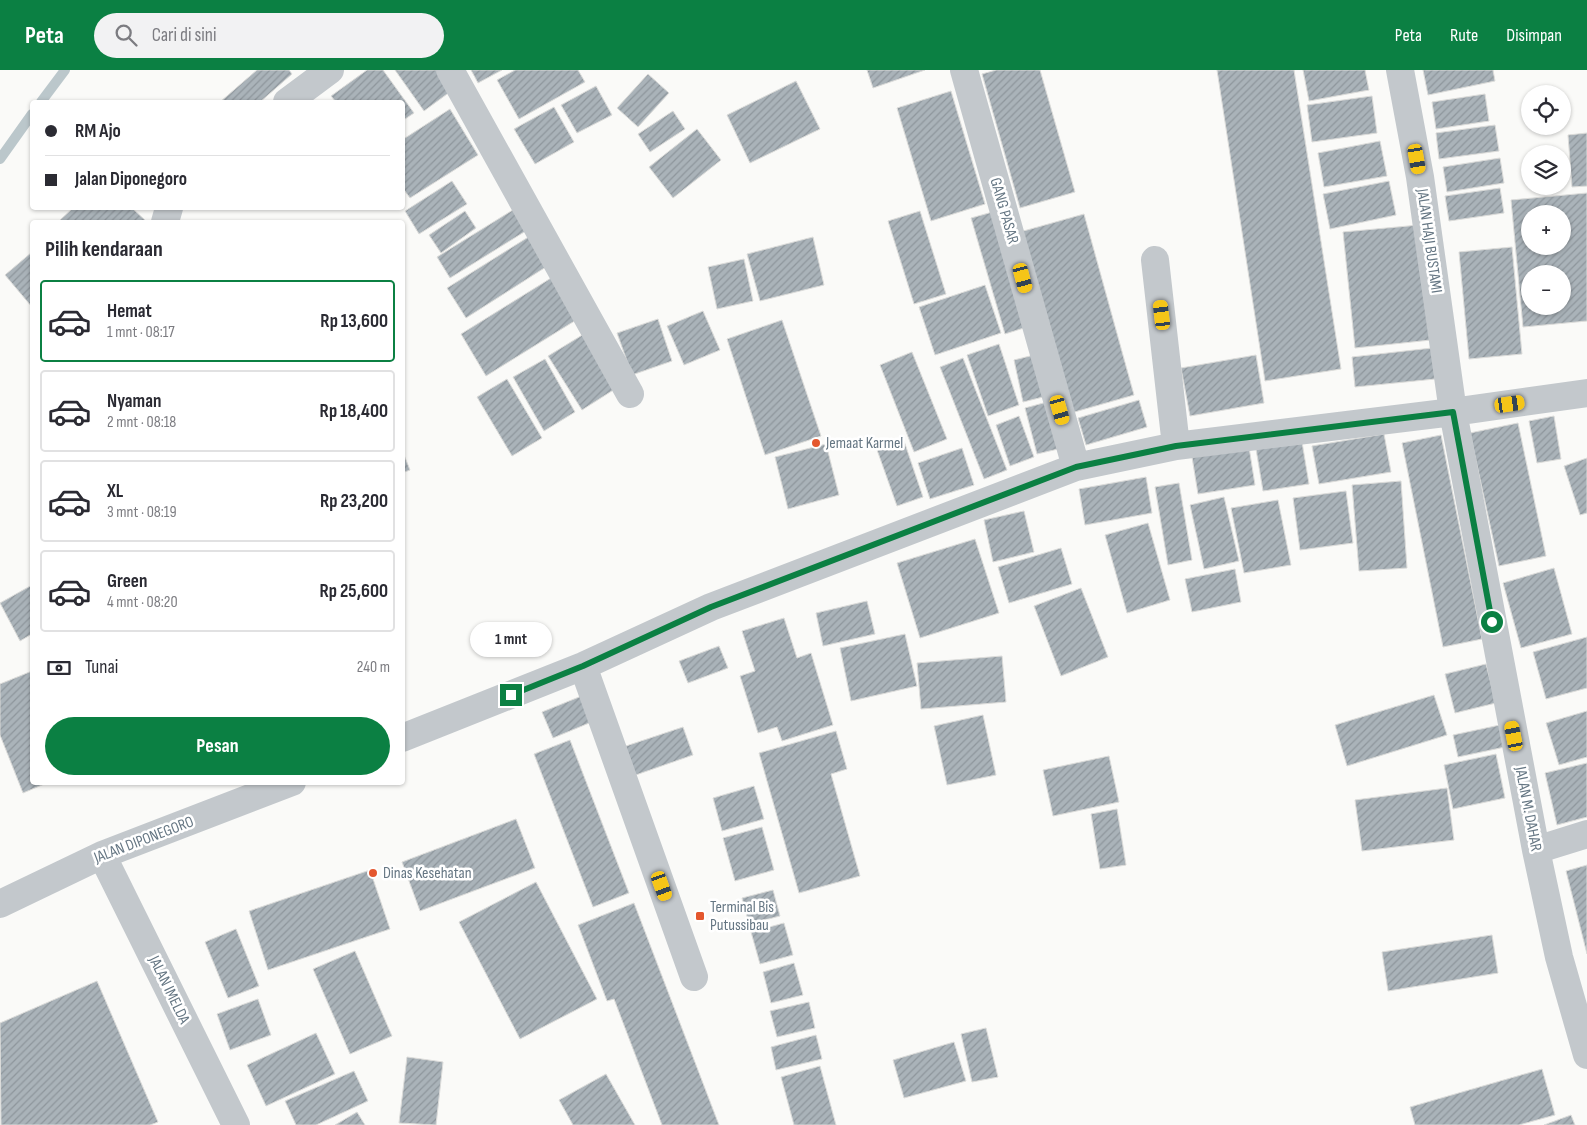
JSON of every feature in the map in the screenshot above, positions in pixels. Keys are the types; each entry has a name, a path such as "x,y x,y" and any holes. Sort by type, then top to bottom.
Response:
{"street":[{"path":"290,100 330,70"},
{"path":"450,70 630,394"},
{"name":"GANG PASAR","path":"964,70 1076,467"},
{"name":"JALAN HAJI BUSTAMI","path":"1400,70 1420,177 1453,412"},
{"path":"1155,260 1176,446"},
{"path":"405,737 583,666 711,607 1076,467 1176,446 1453,412 1587,393"},
{"name":"JALAN M. DAHAR","path":"1453,412 1536,850 1559,956 1587,1055"},
{"path":"583,666 694,977"},
{"name":"JALAN DIPONEGORO","path":"0,904 102,855 284,785"},
{"path":"1536,850 1587,834"},
{"name":"JALAN IMELDA","path":"102,855 236,1125"}],"building":[{"path":"257,70 289,70 292,74 262,100 222,100"},
{"path":"367,70 383,70 405,100 334,100 331,96"},
{"path":"395,70 453,70 462,83 424,111"},
{"path":"471,70 502,70 478,83"},
{"path":"515,70 578,70 585,82 519,119 497,80"},
{"path":"867,70 925,70 873,88"},
{"path":"996,70 1040,70 1075,192 1020,208 982,74"},
{"path":"1217,70 1294,70 1341,369 1265,381"},
{"path":"1303,70 1365,70 1369,90 1309,101"},
{"path":"1423,70 1493,70 1495,81 1428,95"},
{"path":"648,74 669,93 638,127 617,108"},
{"path":"796,81 820,129 750,163 727,115"},
{"path":"596,86 612,115 577,133 561,105"},
{"path":"951,91 985,204 931,221 897,108"},
{"path":"1485,94 1489,121 1436,129 1432,102"},
{"path":"1372,96 1377,133 1312,142 1307,105"},
{"path":"405,101 414,113 405,119"},
{"path":"554,107 574,142 535,164 514,129"},
{"path":"450,109 478,155 410,198 405,191 405,138"},
{"path":"673,111 685,129 650,152 638,134"},
{"path":"1495,125 1499,151 1439,159 1436,133"},
{"path":"697,129 721,160 673,198 649,167"},
{"path":"1587,133 1587,186 1572,187 1571,145 1569,145 1568,135"},
{"path":"1380,141 1387,176 1324,187 1318,153"},
{"path":"1500,158 1504,183 1447,192 1443,167"},
{"path":"452,181 467,204 419,234 405,211"},
{"path":"1389,181 1396,215 1330,229 1323,194"},
{"path":"1500,188 1504,213 1449,221 1445,196"},
{"path":"1587,193 1587,321 1523,327 1522,315 1571,315 1571,265 1521,265 1521,306 1511,200"},
{"path":"516,208 529,229 450,278 437,257"},
{"path":"71,210 134,210 145,220 60,220"},
{"path":"465,211 476,228 441,253 429,235"},
{"path":"920,211 946,294 914,304 888,221"},
{"path":"996,211 1030,326 1005,334 971,218"},
{"path":"1084,214 1134,395 1071,413 1020,232"},
{"path":"1419,225 1431,340 1355,348 1343,232"},
{"path":"530,236 549,265 466,318 447,288"},
{"path":"813,237 824,285 760,301 747,254"},
{"path":"1512,247 1522,354 1469,359 1459,252"},
{"path":"30,254 30,305 5,275"},
{"path":"744,259 753,301 717,309 708,267"},
{"path":"564,270 589,312 486,376 461,334"},
{"path":"985,285 1001,333 935,355 919,307"},
{"path":"703,311 720,350 684,365 667,326"},
{"path":"658,319 672,361 632,375 617,333"},
{"path":"782,320 821,436 765,455 727,339"},
{"path":"584,334 618,387 582,410 548,356"},
{"path":"999,344 1019,405 988,416 967,355"},
{"path":"1432,348 1435,379 1355,387 1352,357"},
{"path":"912,352 947,439 914,452 880,365"},
{"path":"1034,355 1043,397 1023,402 1014,360"},
{"path":"1256,355 1264,403 1190,416 1181,368"},
{"path":"963,358 1007,470 984,479 940,367"},
{"path":"545,359 575,412 544,431 513,377"},
{"path":"507,379 542,438 512,456 477,397"},
{"path":"1139,400 1147,427 1086,445 1078,418"},
{"path":"1047,402 1058,449 1037,454 1025,408"},
{"path":"1019,416 1034,457 1010,466 996,425"},
{"path":"1554,416 1561,459 1537,463 1529,421"},
{"path":"1518,423 1546,556 1499,566 1470,433"},
{"path":"1384,434 1391,472 1319,484 1312,446"},
{"path":"1441,435 1482,639 1443,647 1402,443"},
{"path":"903,438 923,497 897,506 876,447"},
{"path":"1248,441 1255,485 1198,494 1191,451"},
{"path":"1302,442 1309,484 1263,491 1256,449"},
{"path":"826,444 839,495 788,509 775,457"},
{"path":"962,448 974,485 930,499 918,463"},
{"path":"405,458 410,470 405,472"},
{"path":"1587,458 1587,513 1580,515 1564,466"},
{"path":"1146,477 1152,513 1085,525 1079,489"},
{"path":"1401,481 1407,568 1359,571 1352,485"},
{"path":"1179,483 1192,560 1168,565 1155,487"},
{"path":"1346,491 1353,543 1300,550 1293,498"},
{"path":"1224,497 1239,561 1204,569 1190,505"},
{"path":"1278,500 1291,565 1244,573 1231,508"},
{"path":"1024,511 1034,552 993,562 984,520"},
{"path":"1148,523 1170,600 1127,613 1105,535"},
{"path":"975,539 999,613 920,638 897,563"},
{"path":"1061,548 1072,584 1009,603 998,567"},
{"path":"1554,568 1572,634 1521,648 1503,583"},
{"path":"1235,569 1241,602 1192,612 1185,579"},
{"path":"30,586 30,635 20,641 0,603"},
{"path":"1081,588 1108,657 1061,676 1034,606"},
{"path":"867,601 875,634 823,646 816,613"},
{"path":"784,618 797,658 811,653 833,725 782,741 777,727 758,733 740,676 755,671 742,631"},
{"path":"905,634 917,686 851,701 840,648"},
{"path":"1587,637 1587,688 1546,699 1533,652"},
{"path":"719,646 728,668 688,683 679,661"},
{"path":"1002,656 1006,702 921,709 917,663"},
{"path":"1486,664 1496,703 1455,713 1445,674"},
{"path":"30,672 30,785 42,785 23,793 0,735 0,684"},
{"path":"584,695 594,721 553,738 542,712"},
{"path":"1434,695 1447,735 1347,766 1335,725"},
{"path":"1587,711 1587,757 1559,765 1546,723"},
{"path":"983,715 996,775 947,785 934,726"},
{"path":"1500,725 1505,747 1458,757 1453,735"},
{"path":"683,727 693,755 630,777 620,748"},
{"path":"836,731 847,769 831,774 860,876 799,893 759,753"},
{"path":"570,740 629,893 593,907 534,754"},
{"path":"1496,754 1505,798 1453,809 1444,765"},
{"path":"1109,756 1119,802 1053,816 1043,770"},
{"path":"1587,763 1587,817 1557,825 1545,773"},
{"path":"754,786 764,819 722,831 713,798"},
{"path":"1447,788 1454,840 1362,851 1355,800"},
{"path":"1117,809 1126,865 1100,869 1091,814"},
{"path":"516,819 535,868 420,911 402,862"},
{"path":"762,827 774,870 735,881 723,838"},
{"path":"1587,865 1587,954 1566,871"},
{"path":"370,870 390,929 268,970 249,911"},
{"path":"536,882 597,999 520,1039 459,922"},
{"path":"773,890 780,916 749,924 742,898"},
{"path":"634,903 719,1125 662,1125 614,999 607,1001 578,925"},
{"path":"784,923 793,955 760,964 751,932"},
{"path":"236,929 259,986 228,998 205,942"},
{"path":"1492,935 1498,973 1388,991 1382,952"},
{"path":"355,951 392,1036 350,1054 313,969"},
{"path":"794,963 803,995 771,1003 763,972"},
{"path":"97,981 158,1122 150,1125 1,1125 0,1023"},
{"path":"258,999 271,1035 230,1050 217,1014"},
{"path":"809,1002 815,1028 777,1037 770,1011"},
{"path":"986,1028 998,1077 972,1082 961,1034"},
{"path":"316,1033 335,1074 266,1106 247,1065"},
{"path":"816,1035 822,1059 776,1070 771,1047"},
{"path":"954,1042 966,1081 904,1098 893,1060"},
{"path":"407,1057 443,1062 436,1125 399,1123"},
{"path":"820,1066 836,1125 794,1125 781,1077"},
{"path":"1542,1069 1555,1115 1519,1125 1415,1125 1410,1107"},
{"path":"354,1071 368,1101 316,1125 296,1125 285,1101"},
{"path":"606,1074 635,1125 573,1125 559,1100"},
{"path":"357,1112 365,1125 335,1125"},
{"path":"1571,1115 1575,1125 1544,1125"}],"waterway":[{"path":"42,100 65,70"},
{"path":"0,159 30,117"}],"place":[{"name":"Jemaat Karmel","path":"816,443"},
{"name":"Dinas Kesehatan","path":"373,873"},
{"name":"Terminal Bis Putussibau","path":"700,916"}],"route":[{"path":"511,695 583,666 711,607 1076,467 1176,446 1453,412 1492,622"}]}
